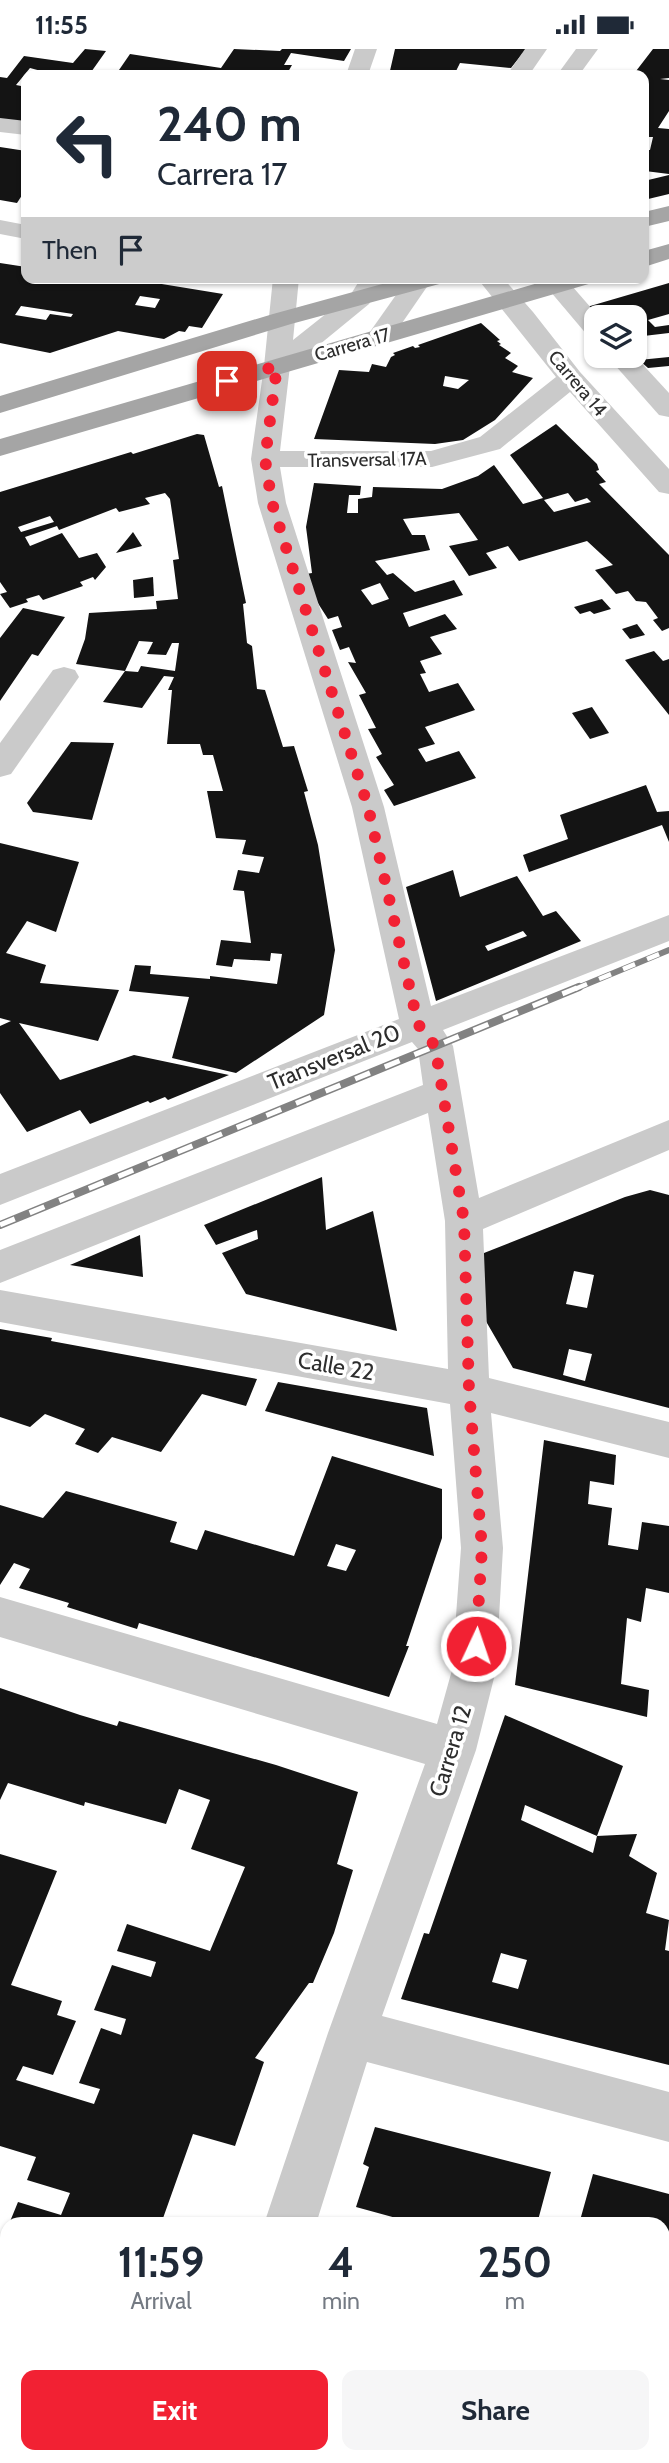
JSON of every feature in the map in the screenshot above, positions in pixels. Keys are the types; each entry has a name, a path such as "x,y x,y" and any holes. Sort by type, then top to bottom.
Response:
{"main road":[{"path":"649,218 669,212"},
{"path":"649,257 669,251"},
{"name":"Carrera 17","path":"0,405 282,319 367,289 396,284"},
{"name":"Carrera 17","path":"0,448 507,301 550,284"}],"street":[{"path":"359,70 366,49"},
{"path":"521,70 536,49"},
{"path":"572,70 587,49"},
{"path":"0,125 21,127"},
{"path":"0,227 21,230"},
{"name":"Carrera 12","path":"285,284 265,459 272,503 368,807 418,1024 435,1046 464,1221 469,1390 482,1548 474,1670 453,1750 352,2033 292,2217"},
{"path":"380,336 420,284"},
{"name":"Carrera 14","path":"494,284 524,317 571,378 669,486"},
{"path":"557,284 584,315"},
{"path":"277,366 367,289"},
{"path":"632,368 669,409"},
{"name":"Transversal 17A","path":"265,459 432,459 490,443 571,378"},
{"path":"0,766 65,677"},
{"name":"Transversal 20","path":"0,1190 669,927"},
{"path":"0,1267 441,1093"},
{"path":"464,1221 669,1134"},
{"name":"Calle 22","path":"0,1306 469,1390 669,1440"},
{"path":"0,1617 453,1750"},
{"path":"352,2033 669,2117"}],"building":[{"path":"85,49 106,51 93,70 21,70 21,79 16,85 21,86 21,123 0,121 0,77 7,78 24,56 73,63"},
{"path":"234,49 351,49 344,61 291,53 284,65 292,65 289,70 119,70 130,54 221,68"},
{"path":"395,49 526,49 511,68 460,63 456,70 390,70"},
{"path":"653,49 669,49 669,78 660,79 669,80 669,111 658,128 669,129 669,174 649,172 649,150 653,137 649,137 649,70 637,70"},
{"path":"0,147 21,150 21,197 17,203 0,200"},
{"path":"669,175 669,194 649,199 649,180"},
{"path":"0,263 21,266 21,284 162,284 223,294 202,328 189,326 185,332 179,331 164,339 118,331 50,353 0,343","holes":["140,296 160,299 155,308 135,305","21,306 73,314 71,317 50,314 46,320 15,315"]},
{"path":"669,283 669,314 648,320 655,327 669,325 669,333 647,336 647,305 594,305"},
{"path":"481,323 500,340 497,341 501,344 499,345 511,353 505,358 518,366 512,372 533,378 495,420 463,440 435,444 314,439 339,370 369,372 372,364 386,367 395,355 393,353 413,346 420,347 418,345","holes":["445,376 469,380 458,389 443,386"]},
{"path":"669,357 669,366 648,368 647,359"},
{"path":"556,424 597,464 599,470 596,471 606,482 599,484 669,555 669,628 662,631 653,620 658,618 646,602 636,601 628,591 616,594 595,570 613,565 587,541 519,561 508,546 486,553 497,568 469,576 449,546 478,540 459,513 403,519 412,535 425,535 430,550 375,561 387,575 393,573 415,592 454,580 463,595 403,613 409,627 445,614 457,629 430,637 442,654 420,661 426,673 420,674 429,692 458,683 475,710 425,727 435,744 418,749 426,762 459,751 476,778 394,806 384,790 394,785 376,757 382,754 368,729 376,728 359,695 366,693 348,662 356,663 349,647 340,650 332,630 342,627 338,616 328,619 300,575 312,573 306,527 314,483 361,486 360,495 349,495 347,513 358,513 358,499 372,497 373,487 442,489 478,476 494,465 523,504 543,498 510,455","holes":["568,493 575,502 587,498 591,502 554,512 544,500","380,583 389,599 372,605 361,590"]},
{"path":"197,434 204,435 219,487 222,486 246,603 243,604 247,643 252,646 257,689 265,690 283,747 294,746 308,791 304,792 318,845 335,950 324,1015 236,1073 172,1058 189,997 129,991 135,965 151,966 150,974 210,979 210,976 277,984 282,954 271,953 270,961 234,959 232,967 216,965 221,940 251,943 244,891 233,890 238,870 259,873 264,857 242,854 246,840 216,838 207,791 223,791 213,755 203,755 200,744 167,744 172,690 168,690 174,677 164,676 142,708 103,702 125,671 76,664 85,639 89,613 157,609 156,601 178,599 173,560 179,559 170,499 165,493 145,498 150,504 119,512 116,508 59,530 57,526 25,537 30,546 62,533 79,558 97,553 106,567 95,580 93,577 80,582 83,586 43,600 39,595 10,608 0,594 7,592 0,582 0,492 131,452 133,454","holes":["50,516 54,522 21,532 18,527","139,641 153,642 147,654 166,655 172,643 179,643 175,671 141,666 138,672 125,671"]},
{"path":"133,532 142,546 116,553"},
{"path":"153,577 154,596 134,598 133,580"},
{"path":"602,599 611,609 594,614 590,611 580,614 574,607"},
{"path":"23,608 65,617 38,656 32,654 0,701 0,638"},
{"path":"637,624 645,635 630,639 622,629"},
{"path":"654,651 663,661 669,659 669,715 625,660"},
{"path":"592,707 609,733 590,739 572,713"},
{"path":"71,742 114,743 92,820 33,812 27,803"},
{"path":"646,785 657,812 669,811 669,842 662,825 529,872 523,855 568,839 560,815"},
{"path":"0,843 79,862 56,932 27,921 6,953 46,965 40,983 119,990 98,1041 19,1023 60,1080 134,1055 229,1075 168,1100 165,1097 150,1103 148,1101 90,1124 80,1110 27,1132 0,1093 0,1026 11,1021 0,1018"},
{"path":"453,870 460,897 517,876 543,916 556,911 581,941 436,1001 406,887","holes":["523,931 527,936 488,951 485,946"]},
{"path":"322,1177 326,1230 373,1211 397,1331 246,1294 222,1253 258,1239 257,1230 216,1245 204,1225"},
{"path":"650,1190 669,1195 669,1408 513,1368 480,1311 484,1253 625,1197","holes":["574,1271 594,1275 587,1308 566,1304","569,1349 592,1354 585,1381 563,1375"]},
{"path":"140,1235 143,1277 70,1265"},
{"path":"0,1329 257,1379 246,1406 202,1394 161,1452 112,1437 98,1453 75,1444 85,1429 45,1414 30,1427 0,1417"},
{"path":"278,1382 427,1408 434,1456 265,1411"},
{"path":"544,1440 616,1455 614,1485 590,1481 588,1504 612,1508 608,1545 638,1550 642,1522 669,1526 669,1593 646,1588 641,1622 627,1618 621,1684 649,1690 647,1717 515,1685"},
{"path":"332,1456 442,1489 442,1538 406,1646 409,1646 389,1697 139,1623 137,1629 67,1607 69,1603 19,1588 30,1569 14,1563 0,1585 0,1505 43,1518 66,1491 177,1522 170,1542 197,1550 205,1530 294,1556","holes":["336,1544 356,1550 346,1571 327,1566"]},
{"path":"0,1688 117,1726 119,1721 276,1765 358,1792 337,1864 353,1870 334,1933 313,1983 309,1983 255,2058 264,2062 235,2146 193,2134 163,2217 12,2217 18,2202 61,2215 70,2193 27,2180 36,2157 0,2146 0,1854 57,1871 11,1985 62,2001 57,2015 76,2021 53,2075 23,2066 16,2080 94,2104 100,2089 79,2083 101,2028 121,2035 126,2019 94,2010 112,1965 151,1977 156,1962 117,1951 127,1924 210,1951 245,1867 191,1849 210,1800 179,1789 166,1824 85,1802 84,1806 8,1783 0,1800"},
{"path":"505,1715 623,1766 597,1836 637,1834 629,1856 657,1873 646,1913 669,1920 665,1950 669,1951 669,2065 401,1999 424,1933 429,1934","holes":["525,1805 597,1836 593,1853 521,1820","501,1953 527,1960 518,1989 492,1982"]},
{"path":"375,2127 551,2172 539,2217 392,2217 356,2207 369,2167 363,2164"},
{"path":"593,2174 669,2194 669,2217 581,2217"}],"railway":[{"path":"575,989 669,950"},
{"path":"0,1225 579,987"}],"route":[{"path":"227,381 277,366 265,459 272,503 368,807 418,1024 435,1046 464,1221 469,1390 482,1548 476,1646"}]}
